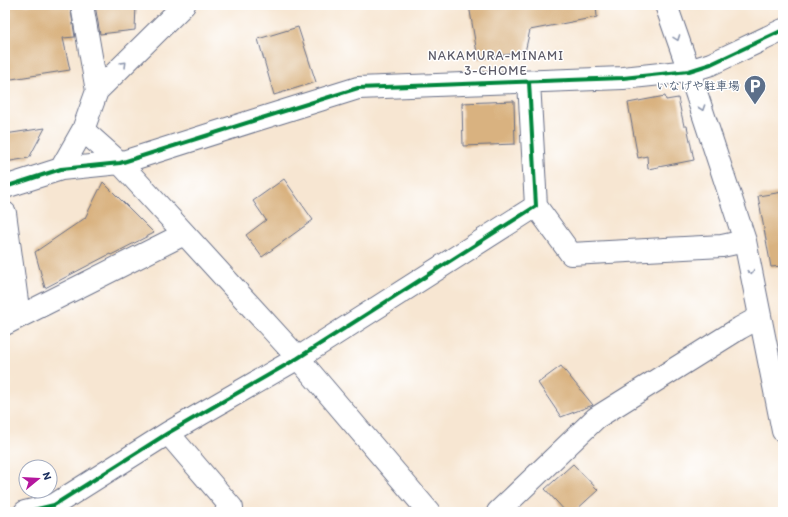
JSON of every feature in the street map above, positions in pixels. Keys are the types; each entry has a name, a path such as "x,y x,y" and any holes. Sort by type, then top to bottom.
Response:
{"street":[{"path":"82,5 96,91"},
{"path":"61,169 83,130 96,91 184,5"},
{"path":"666,5 746,241 783,431"},
{"path":"5,187 61,169 120,163 358,88 623,78 689,71 712,64 783,30"},
{"path":"529,82 536,206 571,254 722,246 746,241"},
{"path":"83,130 120,163 298,358 429,512"},
{"path":"25,512 54,505 168,433 298,358 536,206"},
{"path":"5,213 12,320 184,234"},
{"path":"498,512 596,418 740,328 760,318"},
{"path":"168,433 231,511"}],"building":[{"path":"5,5 70,5 75,37 63,38 70,70 5,80"},
{"path":"95,5 136,5 135,30 100,34"},
{"path":"469,5 596,5 597,17 530,30 525,52 478,59"},
{"path":"298,27 316,82 274,95 258,39"},
{"path":"665,96 666,100 678,98 684,126 687,126 694,160 648,169 647,156 638,158 628,103"},
{"path":"514,101 515,144 463,146 462,103"},
{"path":"45,128 29,158 5,162 5,134"},
{"path":"284,179 313,220 262,257 246,235 266,220 253,201"},
{"path":"103,182 154,233 45,288 35,252 85,218"},
{"path":"783,192 783,266 771,267 758,196"},
{"path":"561,366 593,405 561,417 538,383"},
{"path":"573,464 598,490 574,512 566,512 545,489"}],"cycle path":[{"path":"5,187 61,169 120,163 358,88 623,78 689,71 711,64 783,30"},
{"path":"25,512 54,505 168,433 298,358 536,206 529,82"}],"place":[{"name":"いなげや駐車場","path":"755,106"}],"district":[{"name":"NAKAMURA-MINAMI 3-CHOME","path":"496,62"}]}
